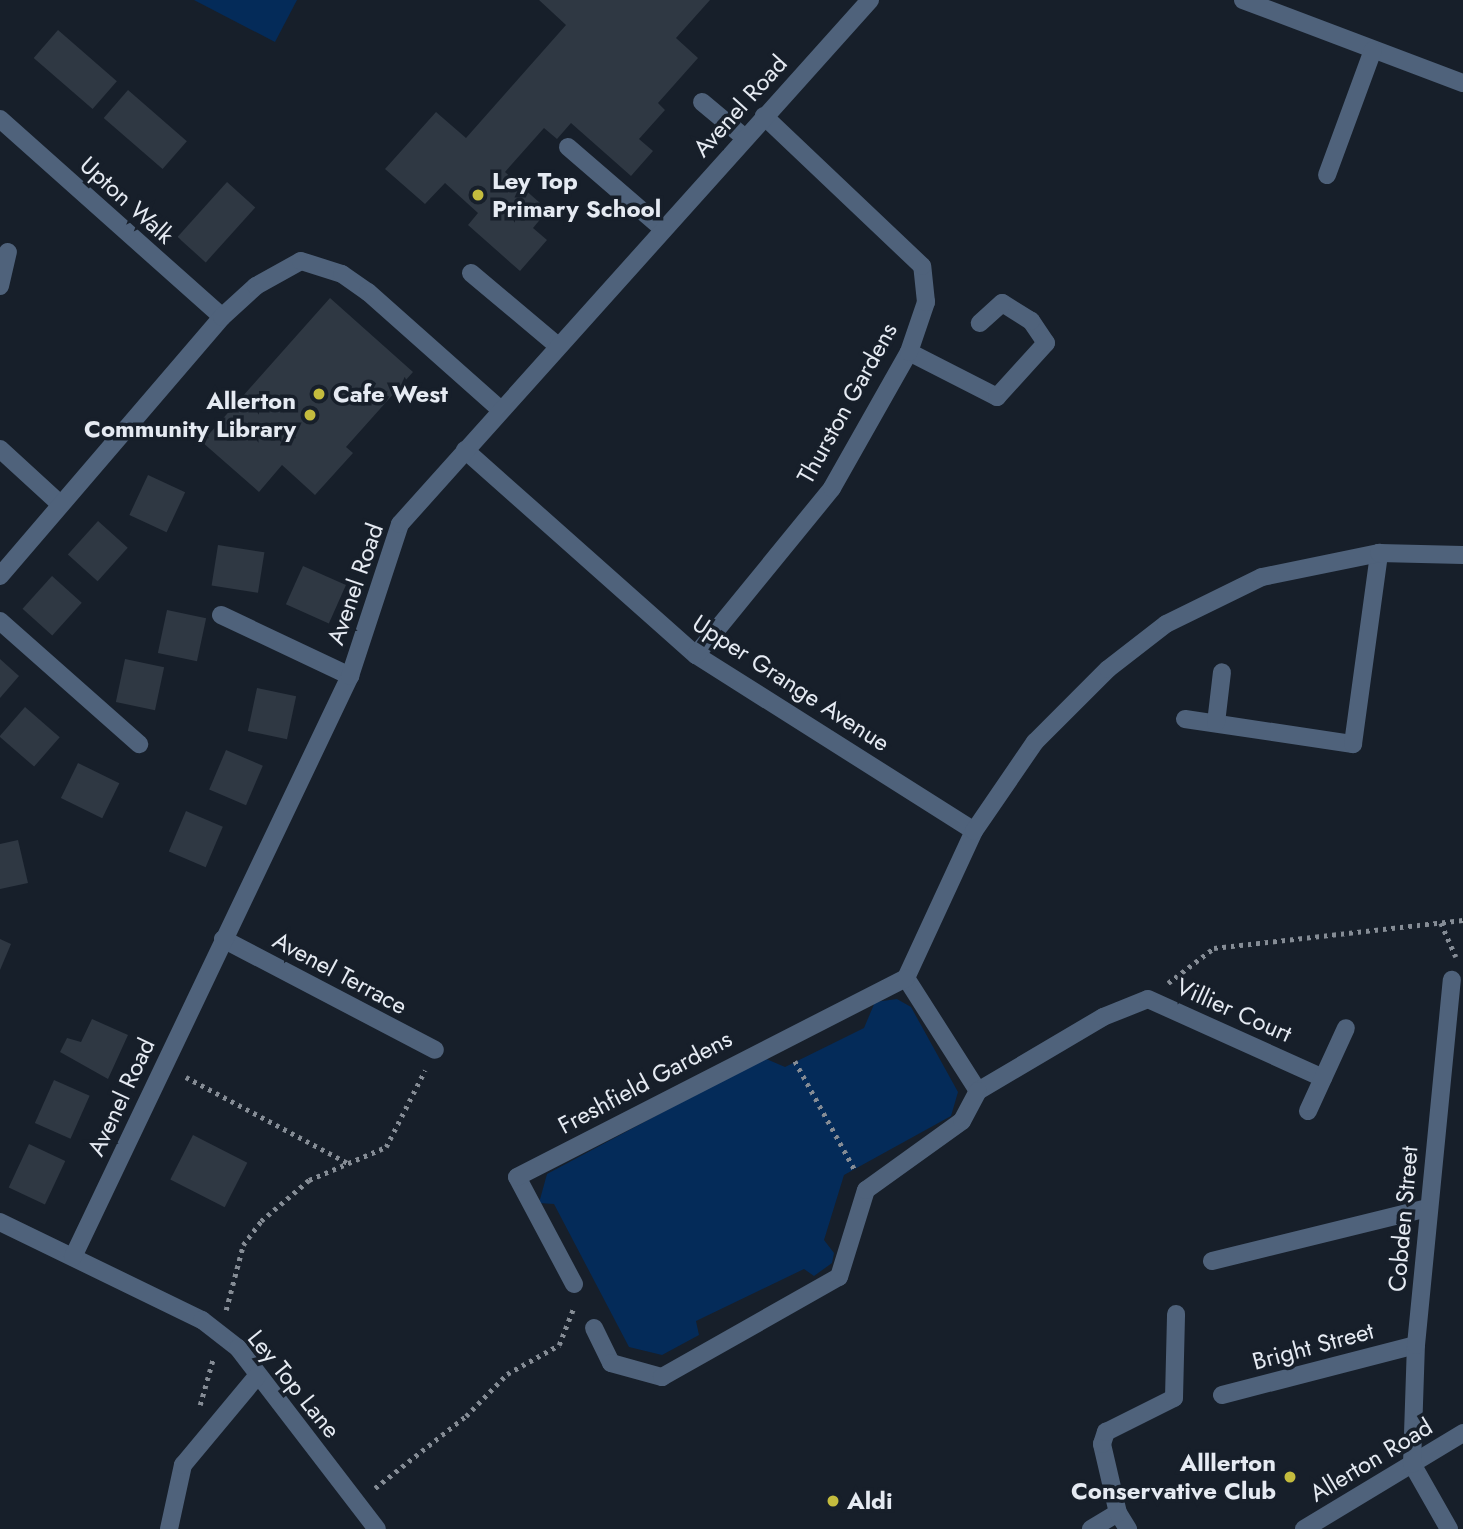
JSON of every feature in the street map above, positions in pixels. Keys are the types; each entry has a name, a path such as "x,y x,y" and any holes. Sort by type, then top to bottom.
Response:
{"street":[{"name":"Avenel Road","path":"73,1257 350,676 400,524 662,228 870,0"},
{"path":"1243,0 1463,83"},
{"path":"1327,175 1373,50"},
{"path":"702,102 745,138"},
{"name":"Thurston Gardens","path":"696,655 832,488 909,352 926,302 922,266 764,116"},
{"name":"Upton Walk","path":"0,119 222,317"},
{"path":"568,147 662,228"},
{"path":"0,286 8,252"},
{"path":"0,576 222,317 282,268 301,261 320,264 368,292 501,410"},
{"path":"471,273 558,346"},
{"path":"909,352 998,397 1046,343 1031,321 1002,303 979,323"},
{"path":"0,449 61,504"},
{"name":"Upper Grange Avenue","path":"465,450 696,655 974,831"},
{"path":"1185,719 1353,744 1379,553"},
{"path":"593,1328 611,1363 662,1377 839,1277 866,1190 962,1121 978,1091 906,978 974,831 1035,742 1108,668 1166,624 1262,577 1379,553 1463,555"},
{"path":"220,615 350,676"},
{"path":"0,621 139,744"},
{"path":"1216,723 1222,673"},
{"name":"Avenel Terrace","path":"223,939 435,1050"},
{"name":"Freshfield Gardens","path":"576,1289 517,1177 906,978"},
{"name":"Cobden Street","path":"1412,1464 1416,1345 1452,981"},
{"name":"Villier Court","path":"978,1091 1103,1017 1148,999 1323,1079"},
{"path":"1308,1111 1346,1028"},
{"path":"1212,1261 1428,1208"},
{"name":"Ley Top Lane","path":"0,1222 220,1334 258,1375 377,1529"},
{"path":"1128,1529 1118,1513 1102,1444 1106,1432 1174,1398 1176,1314"},
{"name":"Bright Street","path":"1222,1395 1416,1345"},
{"path":"169,1529 183,1465 258,1375"},
{"name":"Allerton Road","path":"1304,1529 1463,1433"},
{"path":"1412,1464 1449,1529"},
{"path":"1091,1529 1118,1513"}],"path":[{"path":"1148,999 1214,948 1463,920"},
{"path":"1441,923 1457,953 1452,981"},
{"path":"783,1039 866,1190"},
{"path":"198,1413 243,1245 261,1221 309,1180 386,1147 435,1050"},
{"path":"163,1065 349,1163"},
{"path":"356,1502 466,1416 507,1374 559,1345 576,1289"}],"shaded area":[{"path":"194,0 297,0 275,42"},
{"path":"897,999 911,1007 958,1092 951,1116 844,1175 824,1240 834,1253 832,1263 814,1276 804,1269 696,1321 699,1335 662,1355 629,1347 554,1204 539,1203 547,1174 764,1058 785,1067 864,1028 875,1002"}],"building":[{"path":"539,0 710,0 676,38 698,58 658,103 665,110 639,139 653,151 631,176 571,123 557,139 544,128 505,172 548,210 533,228 547,240 520,271 468,225 478,213 445,183 425,204 385,169 436,112 466,138 566,25"},
{"path":"58,30 117,81 93,109 34,58"},
{"path":"128,90 187,141 163,169 104,118"},
{"path":"227,182 255,207 206,262 177,237"},
{"name":"Cafe West","path":"330,298 413,372 346,447 353,453 315,495 282,465 259,492 202,442"},
{"path":"148,475 185,492 167,532 129,515"},
{"path":"98,521 128,548 98,581 68,554"},
{"path":"218,545 264,552 258,593 212,585"},
{"path":"303,566 346,585 329,623 286,604"},
{"path":"52,576 82,603 52,635 23,609"},
{"path":"167,610 206,618 197,661 158,653"},
{"path":"0,659 19,676 0,698"},
{"path":"125,659 164,667 155,710 116,702"},
{"path":"257,688 296,696 287,739 248,731"},
{"path":"25,707 60,737 34,767 0,737"},
{"path":"226,750 263,766 246,805 209,790"},
{"path":"78,763 119,783 102,818 61,798"},
{"path":"186,811 223,827 206,867 169,852"},
{"path":"18,840 28,883 0,889 0,844"},
{"path":"0,939 11,944 0,970"},
{"path":"92,1019 128,1035 108,1079 60,1052 67,1038 81,1042"},
{"path":"54,1080 90,1096 71,1139 35,1123"},
{"path":"193,1135 247,1163 225,1207 170,1180"},
{"path":"29,1144 65,1161 45,1204 9,1188"}],"place":[{"name":"Ley Top Primary School","path":"478,195"},
{"name":"Cafe West","path":"319,394"},
{"name":"Allerton Community Library","path":"310,415"},
{"name":"Alllerton Conservative Club","path":"1290,1477"},
{"name":"Aldi","path":"833,1501"}]}
